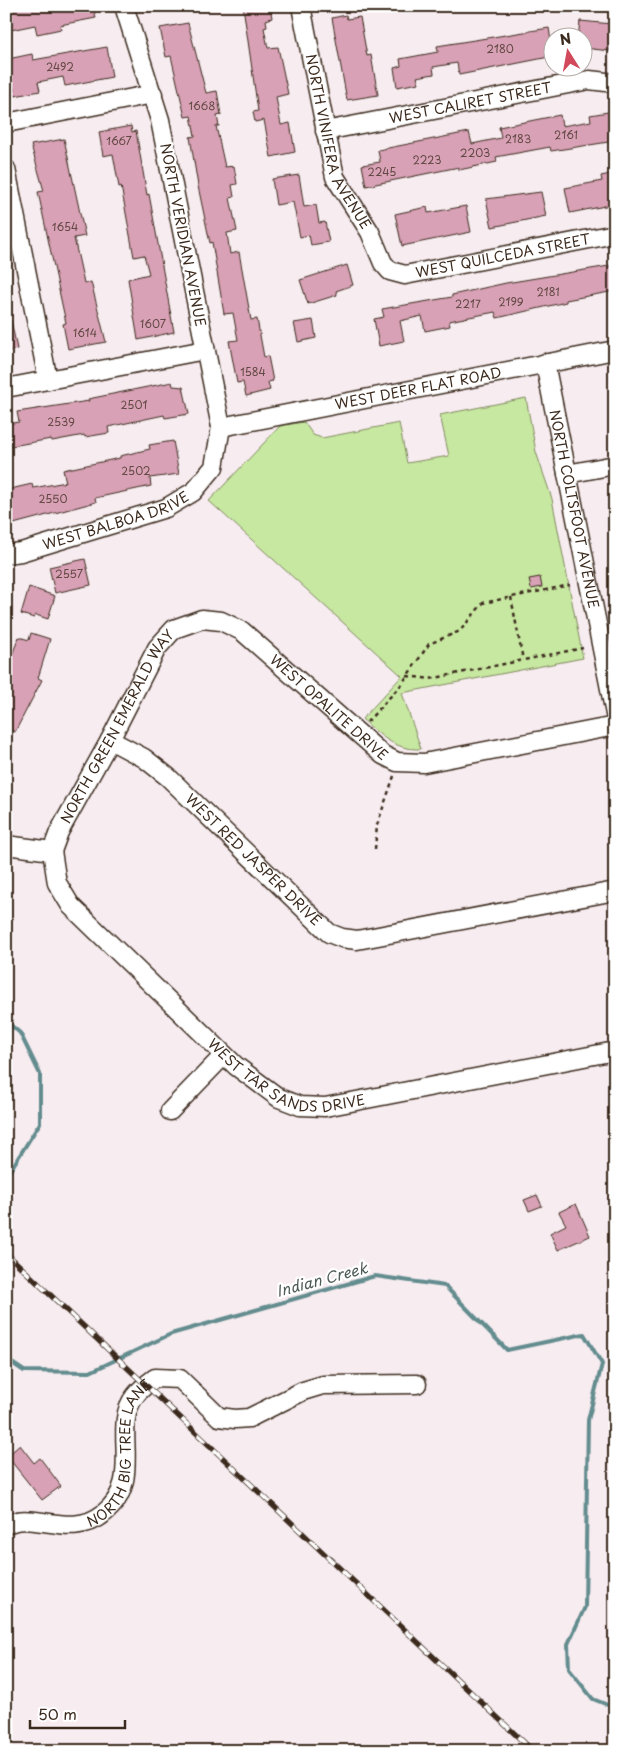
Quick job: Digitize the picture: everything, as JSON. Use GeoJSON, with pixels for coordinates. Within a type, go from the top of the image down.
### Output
{"type":"FeatureCollection","features":[{"type":"Feature","properties":{"kind":"street","name":"NORTH VERIDIAN AVENUE"},"geometry":{"type":"LineString","coordinates":[[124,6],[160,120],[221,427],[214,466]]}},
{"type":"Feature","properties":{"kind":"street","name":"NORTH VINIFERA AVENUE"},"geometry":{"type":"LineString","coordinates":[[301,6],[335,177],[370,232],[383,263],[390,271]]}},
{"type":"Feature","properties":{"kind":"street","name":"WEST CALIRET STREET"},"geometry":{"type":"LineString","coordinates":[[325,131],[590,80],[615,83]]}},
{"type":"Feature","properties":{"kind":"street"},"geometry":{"type":"LineString","coordinates":[[6,123],[153,94]]}},
{"type":"Feature","properties":{"kind":"street"},"geometry":{"type":"LineString","coordinates":[[6,169],[48,380]]}},
{"type":"Feature","properties":{"kind":"street","name":"WEST QUILCEDA STREET"},"geometry":{"type":"LineString","coordinates":[[390,271],[405,275],[615,234]]}},
{"type":"Feature","properties":{"kind":"street"},"geometry":{"type":"LineString","coordinates":[[6,388],[205,350]]}},
{"type":"Feature","properties":{"kind":"street","name":"WEST DEER FLAT ROAD"},"geometry":{"type":"LineString","coordinates":[[221,427],[615,350]]}},
{"type":"Feature","properties":{"kind":"street","name":"NORTH COLTSFOOT AVENUE"},"geometry":{"type":"LineString","coordinates":[[545,363],[615,714]]}},
{"type":"Feature","properties":{"kind":"street"},"geometry":{"type":"LineString","coordinates":[[567,474],[615,465]]}},
{"type":"Feature","properties":{"kind":"street","name":"WEST BALBOA DRIVE"},"geometry":{"type":"LineString","coordinates":[[6,554],[21,552],[166,508],[192,492],[214,466]]}},
{"type":"Feature","properties":{"kind":"street","name":"NORTH GREEN EMERALD WAY"},"geometry":{"type":"LineString","coordinates":[[52,851],[59,832],[110,740],[157,648],[174,629],[202,619]]}},
{"type":"Feature","properties":{"kind":"street","name":"WEST OPALITE DRIVE"},"geometry":{"type":"LineString","coordinates":[[202,619],[221,621],[242,631],[372,747],[398,762],[424,763],[615,726]]}},
{"type":"Feature","properties":{"kind":"street","name":"WEST RED JASPER DRIVE"},"geometry":{"type":"LineString","coordinates":[[110,740],[144,758],[168,777],[329,933],[342,938],[357,940],[615,891]]}},
{"type":"Feature","properties":{"kind":"street"},"geometry":{"type":"LineString","coordinates":[[6,845],[52,851]]}},
{"type":"Feature","properties":{"kind":"street","name":"WEST TAR SANDS DRIVE"},"geometry":{"type":"LineString","coordinates":[[52,851],[57,883],[70,906],[224,1055],[279,1098],[300,1106],[325,1107],[615,1051]]}},
{"type":"Feature","properties":{"kind":"street"},"geometry":{"type":"LineString","coordinates":[[170,1111],[224,1055]]}},
{"type":"Feature","properties":{"kind":"street","name":"NORTH BIG TREE LANE"},"geometry":{"type":"LineString","coordinates":[[8,1517],[54,1525],[80,1525],[102,1515],[117,1498],[126,1473],[126,1418],[134,1397],[155,1378],[180,1379],[220,1417],[236,1420],[249,1418],[303,1391],[323,1385],[417,1384]]}},
{"type":"Feature","properties":{"kind":"path"},"geometry":{"type":"LineString","coordinates":[[364,725],[407,676],[429,644],[460,631],[483,603],[570,585]]}},
{"type":"Feature","properties":{"kind":"path"},"geometry":{"type":"LineString","coordinates":[[511,596],[524,660]]}},
{"type":"Feature","properties":{"kind":"path"},"geometry":{"type":"LineString","coordinates":[[407,676],[430,679],[583,648]]}},
{"type":"Feature","properties":{"kind":"path"},"geometry":{"type":"LineString","coordinates":[[375,849],[378,825],[398,762]]}},
{"type":"Feature","properties":{"kind":"green space"},"geometry":{"type":"Polygon","coordinates":[[[526,398],[536,452],[552,499],[583,658],[402,693],[421,749],[403,747],[388,740],[362,719],[402,676],[209,501],[280,426],[304,422],[313,435],[322,438],[399,423],[407,463],[449,456],[440,415],[526,398]]]}},
{"type":"Feature","properties":{"kind":"building"},"geometry":{"type":"Polygon","coordinates":[[[6,6],[93,6],[96,18],[60,25],[61,29],[37,34],[35,25],[6,31],[6,6]]]}},
{"type":"Feature","properties":{"kind":"building"},"geometry":{"type":"Polygon","coordinates":[[[243,6],[270,6],[272,18],[266,20],[267,27],[264,28],[268,48],[278,47],[288,94],[276,97],[281,125],[290,123],[295,152],[271,157],[264,120],[255,122],[253,112],[258,111],[243,6]]]}},
{"type":"Feature","properties":{"kind":"building"},"geometry":{"type":"Polygon","coordinates":[[[346,15],[347,19],[360,17],[367,56],[371,55],[378,95],[347,100],[332,18],[346,15]]]}},
{"type":"Feature","properties":{"kind":"building"},"geometry":{"type":"Polygon","coordinates":[[[580,21],[612,24],[610,51],[594,49],[594,28],[579,28],[580,21]]]}},
{"type":"Feature","properties":{"kind":"building"},"geometry":{"type":"Polygon","coordinates":[[[188,23],[206,93],[217,91],[221,115],[217,116],[219,126],[216,126],[225,167],[234,166],[237,184],[232,185],[234,197],[230,198],[237,231],[227,233],[230,254],[239,252],[251,320],[257,319],[264,357],[268,356],[273,381],[268,382],[270,390],[246,396],[243,382],[237,383],[229,341],[238,340],[233,313],[224,314],[212,242],[210,243],[198,186],[190,137],[195,136],[191,116],[185,117],[171,56],[166,57],[160,28],[188,23]]]}},
{"type":"Feature","properties":{"kind":"building"},"geometry":{"type":"Polygon","coordinates":[[[544,29],[544,58],[459,75],[457,63],[433,67],[434,74],[417,77],[419,83],[397,87],[394,68],[401,66],[400,59],[438,52],[437,46],[544,29]]]}},
{"type":"Feature","properties":{"kind":"building"},"geometry":{"type":"Polygon","coordinates":[[[107,47],[112,77],[65,86],[63,77],[38,82],[40,91],[15,96],[8,59],[32,54],[33,60],[107,47]]]}},
{"type":"Feature","properties":{"kind":"building"},"geometry":{"type":"Polygon","coordinates":[[[608,112],[609,121],[615,120],[615,141],[551,151],[550,147],[496,157],[497,162],[459,170],[459,167],[366,186],[362,165],[380,162],[378,150],[469,132],[472,144],[501,138],[499,127],[560,115],[562,126],[591,121],[590,115],[608,112]]]}},
{"type":"Feature","properties":{"kind":"building"},"geometry":{"type":"Polygon","coordinates":[[[131,126],[132,132],[136,131],[174,332],[138,340],[128,279],[149,274],[144,255],[134,257],[113,154],[103,156],[99,132],[131,126]]]}},
{"type":"Feature","properties":{"kind":"building"},"geometry":{"type":"Polygon","coordinates":[[[64,139],[85,236],[74,238],[84,283],[91,282],[106,342],[68,349],[63,324],[66,323],[38,192],[44,191],[31,145],[64,139]]]}},
{"type":"Feature","properties":{"kind":"building"},"geometry":{"type":"Polygon","coordinates":[[[615,173],[615,204],[570,213],[565,188],[602,181],[601,176],[615,173]]]}},
{"type":"Feature","properties":{"kind":"building"},"geometry":{"type":"Polygon","coordinates":[[[299,175],[304,207],[316,205],[319,223],[325,222],[329,242],[311,245],[309,235],[300,237],[293,202],[276,205],[272,179],[299,175]]]}},
{"type":"Feature","properties":{"kind":"building"},"geometry":{"type":"Polygon","coordinates":[[[541,192],[546,216],[492,227],[486,199],[541,192]]]}},
{"type":"Feature","properties":{"kind":"building"},"geometry":{"type":"Polygon","coordinates":[[[466,206],[471,232],[402,246],[395,214],[427,207],[428,213],[466,206]]]}},
{"type":"Feature","properties":{"kind":"building"},"geometry":{"type":"Polygon","coordinates":[[[347,265],[353,285],[336,291],[337,295],[308,304],[300,280],[347,265]]]}},
{"type":"Feature","properties":{"kind":"building"},"geometry":{"type":"Polygon","coordinates":[[[615,265],[615,291],[566,300],[566,302],[497,318],[495,312],[449,321],[450,326],[425,331],[422,316],[400,321],[404,341],[379,346],[374,319],[384,317],[382,309],[452,297],[452,295],[506,283],[615,265]]]}},
{"type":"Feature","properties":{"kind":"building"},"geometry":{"type":"Polygon","coordinates":[[[11,320],[17,349],[6,352],[6,321],[11,320]]]}},
{"type":"Feature","properties":{"kind":"building"},"geometry":{"type":"Polygon","coordinates":[[[313,320],[316,338],[298,342],[294,323],[313,320]]]}},
{"type":"Feature","properties":{"kind":"building"},"geometry":{"type":"Polygon","coordinates":[[[172,382],[173,386],[183,387],[189,414],[165,418],[164,415],[108,427],[109,433],[52,441],[51,439],[6,447],[6,424],[19,422],[17,412],[89,401],[88,399],[172,382]]]}},
{"type":"Feature","properties":{"kind":"building"},"geometry":{"type":"Polygon","coordinates":[[[173,441],[179,474],[150,478],[151,486],[95,498],[96,502],[6,526],[6,490],[32,484],[33,488],[66,482],[63,470],[120,458],[120,456],[150,449],[149,445],[173,441]]]}},
{"type":"Feature","properties":{"kind":"building"},"geometry":{"type":"Polygon","coordinates":[[[85,559],[91,585],[55,593],[49,567],[85,559]]]}},
{"type":"Feature","properties":{"kind":"building"},"geometry":{"type":"Polygon","coordinates":[[[540,577],[542,587],[531,589],[529,579],[540,577]]]}},
{"type":"Feature","properties":{"kind":"building"},"geometry":{"type":"Polygon","coordinates":[[[29,587],[55,596],[48,619],[36,615],[34,618],[21,614],[29,587]]]}},
{"type":"Feature","properties":{"kind":"building"},"geometry":{"type":"Polygon","coordinates":[[[31,633],[50,639],[38,678],[42,680],[15,732],[6,727],[6,670],[19,637],[29,640],[31,633]]]}},
{"type":"Feature","properties":{"kind":"building"},"geometry":{"type":"Polygon","coordinates":[[[537,1195],[542,1206],[529,1211],[524,1200],[537,1195]]]}},
{"type":"Feature","properties":{"kind":"building"},"geometry":{"type":"Polygon","coordinates":[[[576,1204],[590,1236],[558,1250],[550,1233],[566,1225],[559,1212],[576,1204]]]}},
{"type":"Feature","properties":{"kind":"building"},"geometry":{"type":"Polygon","coordinates":[[[20,1445],[34,1463],[40,1458],[61,1486],[42,1500],[7,1456],[20,1445]]]}},
{"type":"Feature","properties":{"kind":"waterway","name":"Indian Creek"},"geometry":{"type":"LineString","coordinates":[[6,1021],[20,1033],[40,1074],[40,1123],[6,1177]]}},
{"type":"Feature","properties":{"kind":"waterway","name":"Indian Creek"},"geometry":{"type":"LineString","coordinates":[[6,1359],[24,1371],[90,1372],[171,1334],[375,1276],[445,1286],[507,1350],[584,1334],[602,1364],[588,1420],[585,1607],[568,1644],[569,1669],[593,1699],[615,1708]]}},
{"type":"Feature","properties":{"kind":"railway"},"geometry":{"type":"LineString","coordinates":[[6,1253],[533,1751]]}}]}
